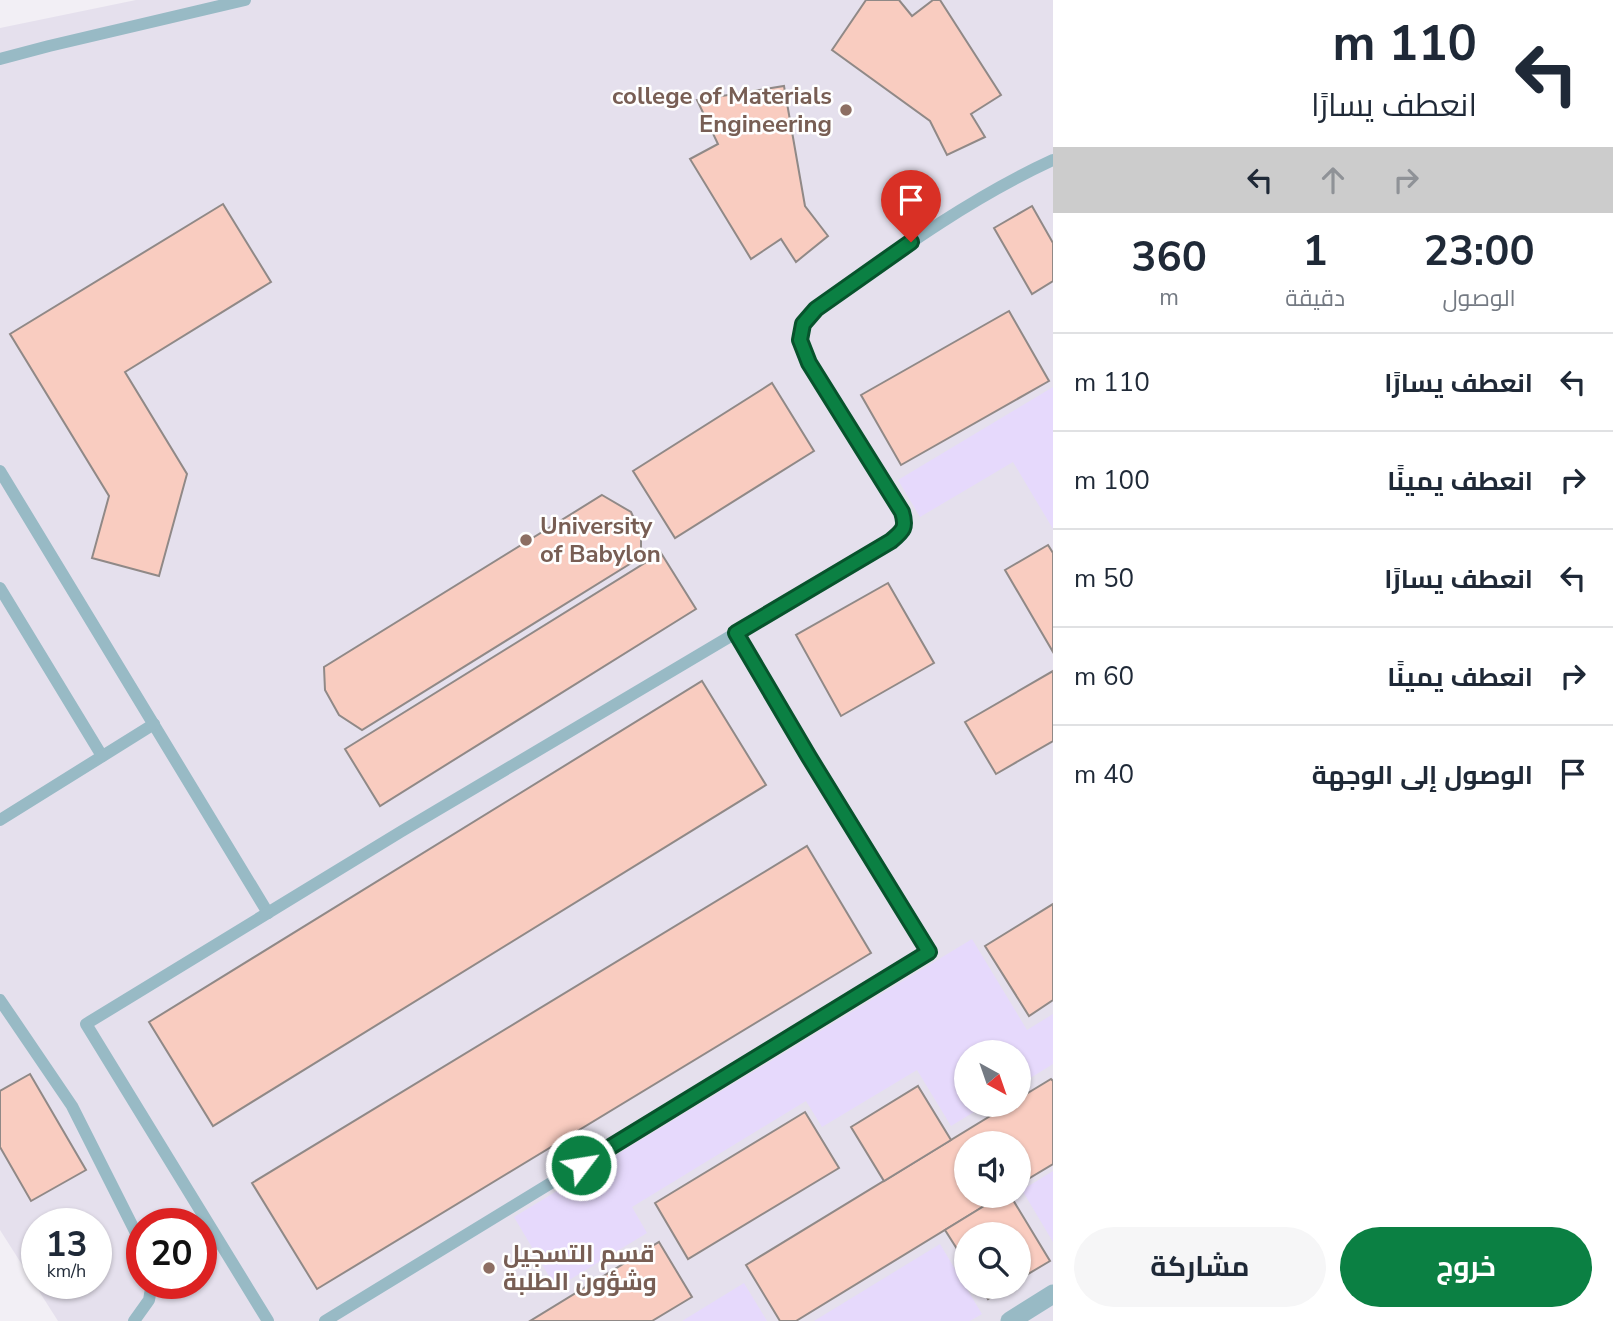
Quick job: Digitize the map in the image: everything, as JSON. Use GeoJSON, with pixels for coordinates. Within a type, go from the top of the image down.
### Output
{"type":"FeatureCollection","features":[{"type":"Feature","properties":{"kind":"street"},"geometry":{"type":"LineString","coordinates":[[1010,1321],[1053,1294]]}},
{"type":"Feature","properties":{"kind":"lane"},"geometry":{"type":"LineString","coordinates":[[0,59],[246,0]]}},
{"type":"Feature","properties":{"kind":"lane"},"geometry":{"type":"LineString","coordinates":[[268,1321],[86,1024],[414,824],[891,541],[902,531],[905,521],[895,500],[809,363],[800,340],[803,324],[816,309],[930,228],[1019,176],[1053,160]]}},
{"type":"Feature","properties":{"kind":"lane"},"geometry":{"type":"LineString","coordinates":[[0,471],[268,912]]}},
{"type":"Feature","properties":{"kind":"lane"},"geometry":{"type":"LineString","coordinates":[[0,588],[102,756]]}},
{"type":"Feature","properties":{"kind":"lane"},"geometry":{"type":"LineString","coordinates":[[326,1321],[929,952],[736,633]]}},
{"type":"Feature","properties":{"kind":"lane"},"geometry":{"type":"LineString","coordinates":[[0,820],[153,724]]}},
{"type":"Feature","properties":{"kind":"lane"},"geometry":{"type":"LineString","coordinates":[[0,1000],[72,1106],[126,1213]]}},
{"type":"Feature","properties":{"kind":"lane"},"geometry":{"type":"LineString","coordinates":[[135,1321],[149,1299]]}},
{"type":"Feature","properties":{"kind":"shaded area","name":"University of Babylon"},"geometry":{"type":"Polygon","coordinates":[[[136,0],[1053,0],[1053,1321],[58,1321],[44,1299],[112,1299],[112,1208],[21,1208],[21,1263],[0,1230],[0,28],[136,0]]]}},
{"type":"Feature","properties":{"kind":"shaded area"},"geometry":{"type":"Polygon","coordinates":[[[1053,387],[1053,529],[1013,462],[920,517],[898,480],[1053,387]]]}},
{"type":"Feature","properties":{"kind":"shaded area"},"geometry":{"type":"Polygon","coordinates":[[[972,939],[1027,1030],[1053,1014],[1053,1064],[1031,1078],[1031,1040],[954,1040],[954,1117],[966,1117],[951,1126],[917,1070],[822,1127],[806,1101],[632,1207],[647,1233],[556,1288],[514,1217],[972,939]]]}},
{"type":"Feature","properties":{"kind":"shaded area"},"geometry":{"type":"Polygon","coordinates":[[[1053,1171],[1053,1242],[1031,1205],[1031,1184],[1053,1171]]]}},
{"type":"Feature","properties":{"kind":"shaded area"},"geometry":{"type":"Polygon","coordinates":[[[940,1244],[954,1267],[954,1299],[973,1299],[982,1314],[970,1321],[814,1321],[940,1244]]]}},
{"type":"Feature","properties":{"kind":"shaded area"},"geometry":{"type":"Polygon","coordinates":[[[744,1283],[767,1321],[682,1321],[744,1283]]]}},
{"type":"Feature","properties":{"kind":"building"},"geometry":{"type":"Polygon","coordinates":[[[866,0],[899,0],[912,16],[933,0],[940,0],[1001,95],[971,114],[985,137],[947,155],[930,121],[832,50],[866,0]]]}},
{"type":"Feature","properties":{"kind":"building"},"geometry":{"type":"Polygon","coordinates":[[[784,86],[805,206],[828,236],[796,262],[781,239],[751,259],[690,159],[718,144],[697,100],[784,86]]]}},
{"type":"Feature","properties":{"kind":"building"},"geometry":{"type":"Polygon","coordinates":[[[223,204],[271,282],[125,372],[187,474],[159,576],[92,558],[109,496],[10,334],[223,204]]]}},
{"type":"Feature","properties":{"kind":"building"},"geometry":{"type":"Polygon","coordinates":[[[1032,206],[1053,243],[1053,281],[1032,294],[994,228],[1032,206]]]}},
{"type":"Feature","properties":{"kind":"building"},"geometry":{"type":"Polygon","coordinates":[[[1009,311],[1049,381],[901,465],[861,395],[1009,311]]]}},
{"type":"Feature","properties":{"kind":"building"},"geometry":{"type":"Polygon","coordinates":[[[772,383],[814,451],[675,538],[633,471],[772,383]]]}},
{"type":"Feature","properties":{"kind":"building"},"geometry":{"type":"Polygon","coordinates":[[[602,495],[631,512],[641,534],[641,557],[362,730],[339,715],[325,690],[324,667],[602,495]]]}},
{"type":"Feature","properties":{"kind":"building"},"geometry":{"type":"Polygon","coordinates":[[[1048,545],[1053,553],[1053,652],[1005,570],[1048,545]]]}},
{"type":"Feature","properties":{"kind":"building"},"geometry":{"type":"Polygon","coordinates":[[[661,553],[696,609],[380,806],[345,749],[661,553]]]}},
{"type":"Feature","properties":{"kind":"building"},"geometry":{"type":"Polygon","coordinates":[[[888,583],[934,663],[841,716],[796,635],[888,583]]]}},
{"type":"Feature","properties":{"kind":"building"},"geometry":{"type":"Polygon","coordinates":[[[1053,671],[1053,741],[996,774],[965,722],[1053,671]]]}},
{"type":"Feature","properties":{"kind":"building"},"geometry":{"type":"Polygon","coordinates":[[[702,681],[766,785],[213,1126],[149,1022],[702,681]]]}},
{"type":"Feature","properties":{"kind":"building"},"geometry":{"type":"Polygon","coordinates":[[[807,846],[871,953],[317,1289],[252,1183],[807,846]]]}},
{"type":"Feature","properties":{"kind":"building"},"geometry":{"type":"Polygon","coordinates":[[[1053,904],[1053,1000],[1029,1016],[985,946],[1053,904]]]}},
{"type":"Feature","properties":{"kind":"building"},"geometry":{"type":"Polygon","coordinates":[[[30,1074],[86,1170],[31,1201],[0,1147],[0,1091],[30,1074]]]}},
{"type":"Feature","properties":{"kind":"building"},"geometry":{"type":"Polygon","coordinates":[[[1051,1079],[1053,1081],[1053,1164],[1031,1177],[1031,1131],[966,1131],[989,1117],[1031,1117],[1031,1091],[1051,1079]]]}},
{"type":"Feature","properties":{"kind":"building"},"geometry":{"type":"Polygon","coordinates":[[[918,1086],[951,1140],[884,1181],[851,1127],[918,1086]]]}},
{"type":"Feature","properties":{"kind":"building"},"geometry":{"type":"Polygon","coordinates":[[[805,1112],[839,1168],[688,1259],[655,1203],[805,1112]]]}},
{"type":"Feature","properties":{"kind":"building"},"geometry":{"type":"Polygon","coordinates":[[[954,1138],[954,1208],[981,1208],[796,1321],[780,1321],[746,1265],[954,1138]]]}},
{"type":"Feature","properties":{"kind":"building"},"geometry":{"type":"Polygon","coordinates":[[[981,1208],[1018,1208],[1026,1222],[958,1222],[981,1208]]]}},
{"type":"Feature","properties":{"kind":"building"},"geometry":{"type":"Polygon","coordinates":[[[954,1224],[954,1244],[945,1230],[954,1224]]]}},
{"type":"Feature","properties":{"kind":"building"},"geometry":{"type":"Polygon","coordinates":[[[1031,1230],[1050,1261],[1031,1272],[1031,1230]]]}},
{"type":"Feature","properties":{"kind":"building"},"geometry":{"type":"Polygon","coordinates":[[[659,1242],[692,1297],[652,1321],[530,1321],[659,1242]]]}},
{"type":"Feature","properties":{"kind":"place","name":"college of Materials Engineering"},"geometry":{"type":"Point","coordinates":[846,110]}},
{"type":"Feature","properties":{"kind":"place","name":"University of Babylon"},"geometry":{"type":"Point","coordinates":[526,540]}},
{"type":"Feature","properties":{"kind":"place","name":"قسم التسجيل وشؤون الطلبة"},"geometry":{"type":"Point","coordinates":[489,1268]}},
{"type":"Feature","properties":{"kind":"route"},"geometry":{"type":"LineString","coordinates":[[581,1165],[929,952],[736,633],[891,541],[902,531],[905,521],[902,512],[809,363],[800,340],[803,324],[816,309],[911,242]]}}]}
